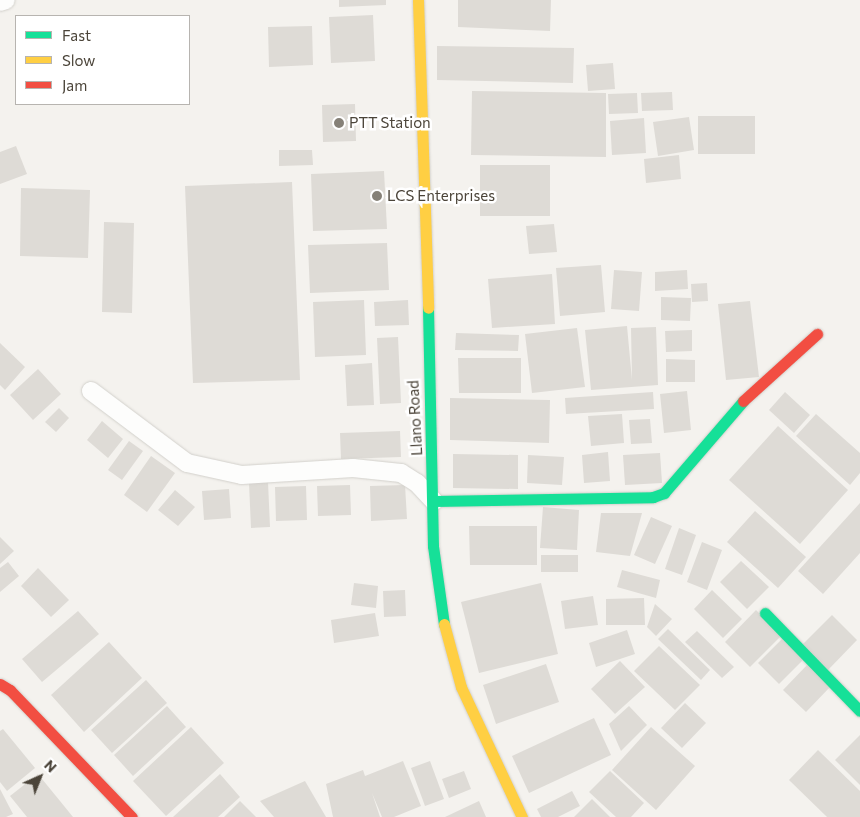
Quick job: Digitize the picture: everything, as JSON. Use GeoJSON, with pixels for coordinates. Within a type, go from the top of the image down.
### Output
{"type":"FeatureCollection","features":[{"type":"Feature","properties":{"kind":"main road","name":"Llano Road"},"geometry":{"type":"LineString","coordinates":[[418,0],[434,501],[433,546],[442,610],[461,687],[522,817]]}},
{"type":"Feature","properties":{"kind":"main road"},"geometry":{"type":"LineString","coordinates":[[434,501],[653,498],[664,493],[750,393],[817,334]]}},
{"type":"Feature","properties":{"kind":"main road"},"geometry":{"type":"LineString","coordinates":[[765,613],[860,711]]}},
{"type":"Feature","properties":{"kind":"main road"},"geometry":{"type":"LineString","coordinates":[[0,684],[36,716],[132,817]]}},
{"type":"Feature","properties":{"kind":"lane"},"geometry":{"type":"LineString","coordinates":[[0,2],[6,0]]}},
{"type":"Feature","properties":{"kind":"lane"},"geometry":{"type":"LineString","coordinates":[[91,391],[187,463],[242,475],[353,468],[401,473],[418,483],[434,501]]}},
{"type":"Feature","properties":{"kind":"building"},"geometry":{"type":"Polygon","coordinates":[[[339,0],[386,0],[386,5],[339,7],[339,0]]]}},
{"type":"Feature","properties":{"kind":"building"},"geometry":{"type":"Polygon","coordinates":[[[458,0],[551,0],[550,31],[458,27],[458,0]]]}},
{"type":"Feature","properties":{"kind":"building"},"geometry":{"type":"Polygon","coordinates":[[[373,15],[375,61],[331,63],[329,17],[373,15]]]}},
{"type":"Feature","properties":{"kind":"building"},"geometry":{"type":"Polygon","coordinates":[[[312,26],[313,65],[269,67],[268,27],[312,26]]]}},
{"type":"Feature","properties":{"kind":"building"},"geometry":{"type":"Polygon","coordinates":[[[437,46],[574,48],[573,83],[437,80],[437,46]]]}},
{"type":"Feature","properties":{"kind":"building"},"geometry":{"type":"Polygon","coordinates":[[[613,63],[615,89],[588,91],[586,65],[613,63]]]}},
{"type":"Feature","properties":{"kind":"building"},"geometry":{"type":"Polygon","coordinates":[[[472,91],[606,93],[606,157],[471,155],[472,91]]]}},
{"type":"Feature","properties":{"kind":"building"},"geometry":{"type":"Polygon","coordinates":[[[672,92],[673,110],[642,111],[641,93],[672,92]]]}},
{"type":"Feature","properties":{"kind":"building"},"geometry":{"type":"Polygon","coordinates":[[[637,93],[638,113],[609,114],[608,94],[637,93]]]}},
{"type":"Feature","properties":{"kind":"building","name":"PTT Station"},"geometry":{"type":"Polygon","coordinates":[[[355,104],[356,141],[323,142],[322,105],[355,104]]]}},
{"type":"Feature","properties":{"kind":"building"},"geometry":{"type":"Polygon","coordinates":[[[698,116],[755,116],[755,154],[698,154],[698,116]]]}},
{"type":"Feature","properties":{"kind":"building"},"geometry":{"type":"Polygon","coordinates":[[[689,117],[694,150],[658,156],[653,122],[689,117]]]}},
{"type":"Feature","properties":{"kind":"building"},"geometry":{"type":"Polygon","coordinates":[[[644,118],[646,153],[612,155],[610,121],[644,118]]]}},
{"type":"Feature","properties":{"kind":"building"},"geometry":{"type":"Polygon","coordinates":[[[16,146],[27,174],[0,184],[0,152],[16,146]]]}},
{"type":"Feature","properties":{"kind":"building"},"geometry":{"type":"Polygon","coordinates":[[[279,150],[312,150],[313,165],[279,166],[279,150]]]}},
{"type":"Feature","properties":{"kind":"building"},"geometry":{"type":"Polygon","coordinates":[[[679,155],[681,179],[646,183],[644,159],[679,155]]]}},
{"type":"Feature","properties":{"kind":"building"},"geometry":{"type":"Polygon","coordinates":[[[480,165],[550,165],[550,216],[480,216],[480,165]]]}},
{"type":"Feature","properties":{"kind":"building"},"geometry":{"type":"Polygon","coordinates":[[[384,171],[387,229],[313,231],[311,174],[384,171]]]}},
{"type":"Feature","properties":{"kind":"building"},"geometry":{"type":"Polygon","coordinates":[[[292,182],[300,380],[193,383],[185,186],[292,182]]]}},
{"type":"Feature","properties":{"kind":"building"},"geometry":{"type":"Polygon","coordinates":[[[21,188],[90,190],[88,258],[20,256],[21,188]]]}},
{"type":"Feature","properties":{"kind":"building"},"geometry":{"type":"Polygon","coordinates":[[[104,222],[134,223],[132,313],[102,312],[104,222]]]}},
{"type":"Feature","properties":{"kind":"building"},"geometry":{"type":"Polygon","coordinates":[[[554,224],[557,252],[529,254],[526,226],[554,224]]]}},
{"type":"Feature","properties":{"kind":"building"},"geometry":{"type":"Polygon","coordinates":[[[387,243],[389,290],[310,293],[308,245],[387,243]]]}},
{"type":"Feature","properties":{"kind":"building"},"geometry":{"type":"Polygon","coordinates":[[[601,265],[605,312],[560,316],[556,268],[601,265]]]}},
{"type":"Feature","properties":{"kind":"building"},"geometry":{"type":"Polygon","coordinates":[[[614,270],[642,272],[639,311],[611,309],[614,270]]]}},
{"type":"Feature","properties":{"kind":"building"},"geometry":{"type":"Polygon","coordinates":[[[687,270],[688,289],[655,291],[655,272],[687,270]]]}},
{"type":"Feature","properties":{"kind":"building"},"geometry":{"type":"Polygon","coordinates":[[[552,274],[555,324],[492,328],[488,279],[552,274]]]}},
{"type":"Feature","properties":{"kind":"building"},"geometry":{"type":"Polygon","coordinates":[[[707,283],[708,301],[692,302],[691,284],[707,283]]]}},
{"type":"Feature","properties":{"kind":"building"},"geometry":{"type":"Polygon","coordinates":[[[661,297],[691,298],[690,321],[661,320],[661,297]]]}},
{"type":"Feature","properties":{"kind":"building"},"geometry":{"type":"Polygon","coordinates":[[[364,300],[366,355],[315,357],[313,302],[364,300]]]}},
{"type":"Feature","properties":{"kind":"building"},"geometry":{"type":"Polygon","coordinates":[[[408,300],[409,325],[375,326],[374,302],[408,300]]]}},
{"type":"Feature","properties":{"kind":"building"},"geometry":{"type":"Polygon","coordinates":[[[750,301],[759,377],[726,380],[718,304],[750,301]]]}},
{"type":"Feature","properties":{"kind":"building"},"geometry":{"type":"Polygon","coordinates":[[[627,326],[632,380],[631,328],[656,327],[658,385],[591,390],[585,330],[627,326]]]}},
{"type":"Feature","properties":{"kind":"building"},"geometry":{"type":"Polygon","coordinates":[[[577,328],[585,387],[532,393],[525,334],[577,328]]]}},
{"type":"Feature","properties":{"kind":"building"},"geometry":{"type":"Polygon","coordinates":[[[692,330],[692,351],[666,352],[665,331],[692,330]]]}},
{"type":"Feature","properties":{"kind":"building"},"geometry":{"type":"Polygon","coordinates":[[[456,333],[519,335],[518,351],[455,350],[456,333]]]}},
{"type":"Feature","properties":{"kind":"building"},"geometry":{"type":"Polygon","coordinates":[[[398,337],[401,403],[380,404],[377,338],[398,337]]]}},
{"type":"Feature","properties":{"kind":"building"},"geometry":{"type":"Polygon","coordinates":[[[0,343],[25,367],[5,390],[0,385],[0,343]]]}},
{"type":"Feature","properties":{"kind":"building"},"geometry":{"type":"Polygon","coordinates":[[[458,358],[521,358],[521,393],[459,393],[458,358]]]}},
{"type":"Feature","properties":{"kind":"building"},"geometry":{"type":"Polygon","coordinates":[[[666,359],[695,360],[695,382],[666,382],[666,359]]]}},
{"type":"Feature","properties":{"kind":"building"},"geometry":{"type":"Polygon","coordinates":[[[372,363],[374,405],[347,406],[345,365],[372,363]]]}},
{"type":"Feature","properties":{"kind":"building"},"geometry":{"type":"Polygon","coordinates":[[[38,369],[61,394],[33,420],[10,395],[38,369]]]}},
{"type":"Feature","properties":{"kind":"building"},"geometry":{"type":"Polygon","coordinates":[[[687,391],[691,430],[664,433],[660,394],[687,391]]]}},
{"type":"Feature","properties":{"kind":"building"},"geometry":{"type":"Polygon","coordinates":[[[653,392],[654,409],[566,414],[565,398],[653,392]]]}},
{"type":"Feature","properties":{"kind":"building"},"geometry":{"type":"Polygon","coordinates":[[[785,392],[810,415],[794,433],[769,410],[785,392]]]}},
{"type":"Feature","properties":{"kind":"building"},"geometry":{"type":"Polygon","coordinates":[[[450,398],[550,400],[549,443],[450,440],[450,398]]]}},
{"type":"Feature","properties":{"kind":"building"},"geometry":{"type":"Polygon","coordinates":[[[59,408],[69,418],[56,432],[45,422],[59,408]]]}},
{"type":"Feature","properties":{"kind":"building"},"geometry":{"type":"Polygon","coordinates":[[[622,414],[624,443],[591,446],[588,416],[622,414]]]}},
{"type":"Feature","properties":{"kind":"building"},"geometry":{"type":"Polygon","coordinates":[[[816,414],[860,453],[860,473],[850,485],[796,436],[816,414]]]}},
{"type":"Feature","properties":{"kind":"building"},"geometry":{"type":"Polygon","coordinates":[[[650,419],[652,443],[631,444],[629,420],[650,419]]]}},
{"type":"Feature","properties":{"kind":"building"},"geometry":{"type":"Polygon","coordinates":[[[102,421],[123,439],[108,458],[87,440],[102,421]]]}},
{"type":"Feature","properties":{"kind":"building"},"geometry":{"type":"Polygon","coordinates":[[[778,426],[848,490],[800,544],[729,480],[778,426]]]}},
{"type":"Feature","properties":{"kind":"building"},"geometry":{"type":"Polygon","coordinates":[[[400,431],[401,457],[341,459],[340,433],[400,431]]]}},
{"type":"Feature","properties":{"kind":"building"},"geometry":{"type":"Polygon","coordinates":[[[129,441],[143,451],[122,480],[108,470],[129,441]]]}},
{"type":"Feature","properties":{"kind":"building"},"geometry":{"type":"Polygon","coordinates":[[[608,452],[610,481],[584,483],[582,455],[608,452]]]}},
{"type":"Feature","properties":{"kind":"building"},"geometry":{"type":"Polygon","coordinates":[[[660,453],[662,483],[625,485],[623,455],[660,453]]]}},
{"type":"Feature","properties":{"kind":"building"},"geometry":{"type":"Polygon","coordinates":[[[453,454],[518,455],[518,489],[453,488],[453,454]]]}},
{"type":"Feature","properties":{"kind":"building"},"geometry":{"type":"Polygon","coordinates":[[[528,455],[564,457],[562,485],[527,483],[528,455]]]}},
{"type":"Feature","properties":{"kind":"building"},"geometry":{"type":"Polygon","coordinates":[[[151,456],[175,473],[147,512],[124,495],[151,456]]]}},
{"type":"Feature","properties":{"kind":"building"},"geometry":{"type":"Polygon","coordinates":[[[268,482],[270,527],[251,528],[249,483],[268,482]]]}},
{"type":"Feature","properties":{"kind":"building"},"geometry":{"type":"Polygon","coordinates":[[[350,485],[351,515],[318,516],[317,486],[350,485]]]}},
{"type":"Feature","properties":{"kind":"building"},"geometry":{"type":"Polygon","coordinates":[[[405,485],[407,519],[371,521],[370,486],[405,485]]]}},
{"type":"Feature","properties":{"kind":"building"},"geometry":{"type":"Polygon","coordinates":[[[306,486],[307,520],[276,521],[275,487],[306,486]]]}},
{"type":"Feature","properties":{"kind":"building"},"geometry":{"type":"Polygon","coordinates":[[[229,489],[231,518],[204,520],[202,491],[229,489]]]}},
{"type":"Feature","properties":{"kind":"building"},"geometry":{"type":"Polygon","coordinates":[[[175,490],[195,507],[178,526],[158,510],[175,490]]]}},
{"type":"Feature","properties":{"kind":"building"},"geometry":{"type":"Polygon","coordinates":[[[860,503],[860,553],[823,594],[798,571],[860,503]]]}},
{"type":"Feature","properties":{"kind":"building"},"geometry":{"type":"Polygon","coordinates":[[[543,507],[579,510],[577,550],[540,548],[543,507]]]}},
{"type":"Feature","properties":{"kind":"building"},"geometry":{"type":"Polygon","coordinates":[[[755,511],[806,557],[778,588],[727,542],[755,511]]]}},
{"type":"Feature","properties":{"kind":"building"},"geometry":{"type":"Polygon","coordinates":[[[601,513],[642,513],[630,556],[596,552],[601,513]]]}},
{"type":"Feature","properties":{"kind":"building"},"geometry":{"type":"Polygon","coordinates":[[[651,517],[672,526],[655,564],[634,555],[651,517]]]}},
{"type":"Feature","properties":{"kind":"building"},"geometry":{"type":"Polygon","coordinates":[[[469,526],[537,526],[537,565],[470,565],[469,526]]]}},
{"type":"Feature","properties":{"kind":"building"},"geometry":{"type":"Polygon","coordinates":[[[679,528],[696,535],[682,575],[665,569],[679,528]]]}},
{"type":"Feature","properties":{"kind":"building"},"geometry":{"type":"Polygon","coordinates":[[[0,537],[14,551],[0,564],[0,537]]]}},
{"type":"Feature","properties":{"kind":"building"},"geometry":{"type":"Polygon","coordinates":[[[702,542],[722,550],[707,590],[687,582],[702,542]]]}},
{"type":"Feature","properties":{"kind":"building"},"geometry":{"type":"Polygon","coordinates":[[[541,555],[578,555],[578,572],[541,572],[541,555]]]}},
{"type":"Feature","properties":{"kind":"building"},"geometry":{"type":"Polygon","coordinates":[[[741,561],[769,587],[747,609],[720,582],[741,561]]]}},
{"type":"Feature","properties":{"kind":"building"},"geometry":{"type":"Polygon","coordinates":[[[8,562],[19,576],[0,592],[0,568],[8,562]]]}},
{"type":"Feature","properties":{"kind":"building"},"geometry":{"type":"Polygon","coordinates":[[[38,568],[69,600],[51,617],[21,586],[38,568]]]}},
{"type":"Feature","properties":{"kind":"building"},"geometry":{"type":"Polygon","coordinates":[[[622,570],[660,580],[656,598],[617,587],[622,570]]]}},
{"type":"Feature","properties":{"kind":"building"},"geometry":{"type":"Polygon","coordinates":[[[354,583],[378,586],[376,608],[351,605],[354,583]]]}},
{"type":"Feature","properties":{"kind":"building"},"geometry":{"type":"Polygon","coordinates":[[[541,583],[558,654],[479,673],[461,602],[541,583]]]}},
{"type":"Feature","properties":{"kind":"building"},"geometry":{"type":"Polygon","coordinates":[[[405,590],[406,616],[384,617],[383,591],[405,590]]]}},
{"type":"Feature","properties":{"kind":"building"},"geometry":{"type":"Polygon","coordinates":[[[712,590],[742,619],[723,638],[694,609],[712,590]]]}},
{"type":"Feature","properties":{"kind":"building"},"geometry":{"type":"Polygon","coordinates":[[[593,596],[598,625],[565,629],[561,601],[593,596]]]}},
{"type":"Feature","properties":{"kind":"building"},"geometry":{"type":"Polygon","coordinates":[[[644,598],[645,625],[606,625],[606,599],[644,598]]]}},
{"type":"Feature","properties":{"kind":"building"},"geometry":{"type":"Polygon","coordinates":[[[655,604],[672,619],[656,636],[647,627],[655,604]]]}},
{"type":"Feature","properties":{"kind":"building"},"geometry":{"type":"Polygon","coordinates":[[[756,610],[781,636],[750,667],[725,642],[756,610]]]}},
{"type":"Feature","properties":{"kind":"building"},"geometry":{"type":"Polygon","coordinates":[[[78,611],[99,634],[42,682],[22,659],[78,611]]]}},
{"type":"Feature","properties":{"kind":"building"},"geometry":{"type":"Polygon","coordinates":[[[375,613],[379,636],[334,643],[331,620],[375,613]]]}},
{"type":"Feature","properties":{"kind":"building"},"geometry":{"type":"Polygon","coordinates":[[[832,615],[857,640],[828,670],[802,645],[832,615]]]}},
{"type":"Feature","properties":{"kind":"building"},"geometry":{"type":"Polygon","coordinates":[[[668,629],[710,670],[701,680],[658,639],[668,629]]]}},
{"type":"Feature","properties":{"kind":"building"},"geometry":{"type":"Polygon","coordinates":[[[627,630],[635,654],[596,667],[589,643],[627,630]]]}},
{"type":"Feature","properties":{"kind":"building"},"geometry":{"type":"Polygon","coordinates":[[[697,631],[734,667],[722,678],[685,642],[697,631]]]}},
{"type":"Feature","properties":{"kind":"building"},"geometry":{"type":"Polygon","coordinates":[[[783,638],[804,659],[779,684],[758,663],[783,638]]]}},
{"type":"Feature","properties":{"kind":"building"},"geometry":{"type":"Polygon","coordinates":[[[109,642],[142,678],[84,732],[51,695],[109,642]]]}},
{"type":"Feature","properties":{"kind":"building"},"geometry":{"type":"Polygon","coordinates":[[[659,646],[700,685],[675,710],[634,671],[659,646]]]}},
{"type":"Feature","properties":{"kind":"building"},"geometry":{"type":"Polygon","coordinates":[[[620,661],[645,687],[615,714],[591,689],[620,661]]]}},
{"type":"Feature","properties":{"kind":"building"},"geometry":{"type":"Polygon","coordinates":[[[546,664],[559,702],[496,724],[483,685],[546,664]]]}},
{"type":"Feature","properties":{"kind":"building"},"geometry":{"type":"Polygon","coordinates":[[[808,664],[831,686],[806,712],[783,690],[808,664]]]}},
{"type":"Feature","properties":{"kind":"building"},"geometry":{"type":"Polygon","coordinates":[[[146,680],[167,703],[112,753],[91,730],[146,680]]]}},
{"type":"Feature","properties":{"kind":"building"},"geometry":{"type":"Polygon","coordinates":[[[685,703],[706,723],[682,748],[661,728],[685,703]]]}},
{"type":"Feature","properties":{"kind":"building"},"geometry":{"type":"Polygon","coordinates":[[[167,706],[186,727],[133,776],[114,755],[167,706]]]}},
{"type":"Feature","properties":{"kind":"building"},"geometry":{"type":"Polygon","coordinates":[[[629,706],[647,725],[621,751],[609,724],[629,706]]]}},
{"type":"Feature","properties":{"kind":"building"},"geometry":{"type":"Polygon","coordinates":[[[594,718],[611,755],[529,793],[512,756],[594,718]]]}},
{"type":"Feature","properties":{"kind":"building"},"geometry":{"type":"Polygon","coordinates":[[[191,727],[224,763],[166,816],[133,781],[191,727]]]}},
{"type":"Feature","properties":{"kind":"building"},"geometry":{"type":"Polygon","coordinates":[[[651,727],[695,766],[656,810],[612,770],[651,727]]]}},
{"type":"Feature","properties":{"kind":"building"},"geometry":{"type":"Polygon","coordinates":[[[3,729],[35,768],[7,791],[0,782],[0,731],[3,729]]]}},
{"type":"Feature","properties":{"kind":"building"},"geometry":{"type":"Polygon","coordinates":[[[860,735],[860,785],[835,760],[860,735]]]}},
{"type":"Feature","properties":{"kind":"building"},"geometry":{"type":"Polygon","coordinates":[[[818,750],[860,791],[860,817],[827,817],[789,780],[818,750]]]}},
{"type":"Feature","properties":{"kind":"building"},"geometry":{"type":"Polygon","coordinates":[[[403,761],[421,806],[394,817],[382,817],[372,793],[380,817],[333,817],[326,784],[363,770],[365,776],[403,761]]]}},
{"type":"Feature","properties":{"kind":"building"},"geometry":{"type":"Polygon","coordinates":[[[430,761],[444,799],[425,806],[411,768],[430,761]]]}},
{"type":"Feature","properties":{"kind":"building"},"geometry":{"type":"Polygon","coordinates":[[[464,771],[471,789],[449,798],[442,779],[464,771]]]}},
{"type":"Feature","properties":{"kind":"building"},"geometry":{"type":"Polygon","coordinates":[[[610,771],[644,803],[631,817],[616,817],[589,792],[610,771]]]}},
{"type":"Feature","properties":{"kind":"building"},"geometry":{"type":"Polygon","coordinates":[[[38,774],[73,817],[27,817],[10,796],[38,774]]]}},
{"type":"Feature","properties":{"kind":"building"},"geometry":{"type":"Polygon","coordinates":[[[220,774],[240,797],[218,817],[173,817],[220,774]]]}},
{"type":"Feature","properties":{"kind":"building"},"geometry":{"type":"Polygon","coordinates":[[[305,781],[326,817],[274,817],[260,801],[305,781]]]}},
{"type":"Feature","properties":{"kind":"building"},"geometry":{"type":"Polygon","coordinates":[[[0,789],[13,814],[6,817],[0,817],[0,789]]]}},
{"type":"Feature","properties":{"kind":"building"},"geometry":{"type":"Polygon","coordinates":[[[572,791],[580,806],[558,817],[541,817],[537,809],[572,791]]]}},
{"type":"Feature","properties":{"kind":"building"},"geometry":{"type":"Polygon","coordinates":[[[592,799],[610,817],[574,817],[592,799]]]}},
{"type":"Feature","properties":{"kind":"building"},"geometry":{"type":"Polygon","coordinates":[[[240,801],[256,817],[224,817],[240,801]]]}},
{"type":"Feature","properties":{"kind":"building"},"geometry":{"type":"Polygon","coordinates":[[[479,801],[486,817],[445,817],[479,801]]]}},
{"type":"Feature","properties":{"kind":"traffic: fast"},"geometry":{"type":"LineString","coordinates":[[428,308],[433,546],[444,624]]}},
{"type":"Feature","properties":{"kind":"traffic: fast"},"geometry":{"type":"LineString","coordinates":[[434,501],[653,497],[664,493],[743,401]]}},
{"type":"Feature","properties":{"kind":"traffic: fast"},"geometry":{"type":"LineString","coordinates":[[765,613],[860,711]]}},
{"type":"Feature","properties":{"kind":"traffic: slow"},"geometry":{"type":"LineString","coordinates":[[418,0],[428,308]]}},
{"type":"Feature","properties":{"kind":"traffic: slow"},"geometry":{"type":"LineString","coordinates":[[444,624],[461,687],[522,817]]}},
{"type":"Feature","properties":{"kind":"traffic: jam"},"geometry":{"type":"LineString","coordinates":[[743,401],[817,334]]}},
{"type":"Feature","properties":{"kind":"traffic: jam"},"geometry":{"type":"LineString","coordinates":[[0,684],[10,690],[132,817]]}},
{"type":"Feature","properties":{"kind":"place","name":"PTT Station"},"geometry":{"type":"Point","coordinates":[339,123]}},
{"type":"Feature","properties":{"kind":"place","name":"LCS Enterprises"},"geometry":{"type":"Point","coordinates":[377,196]}}]}
